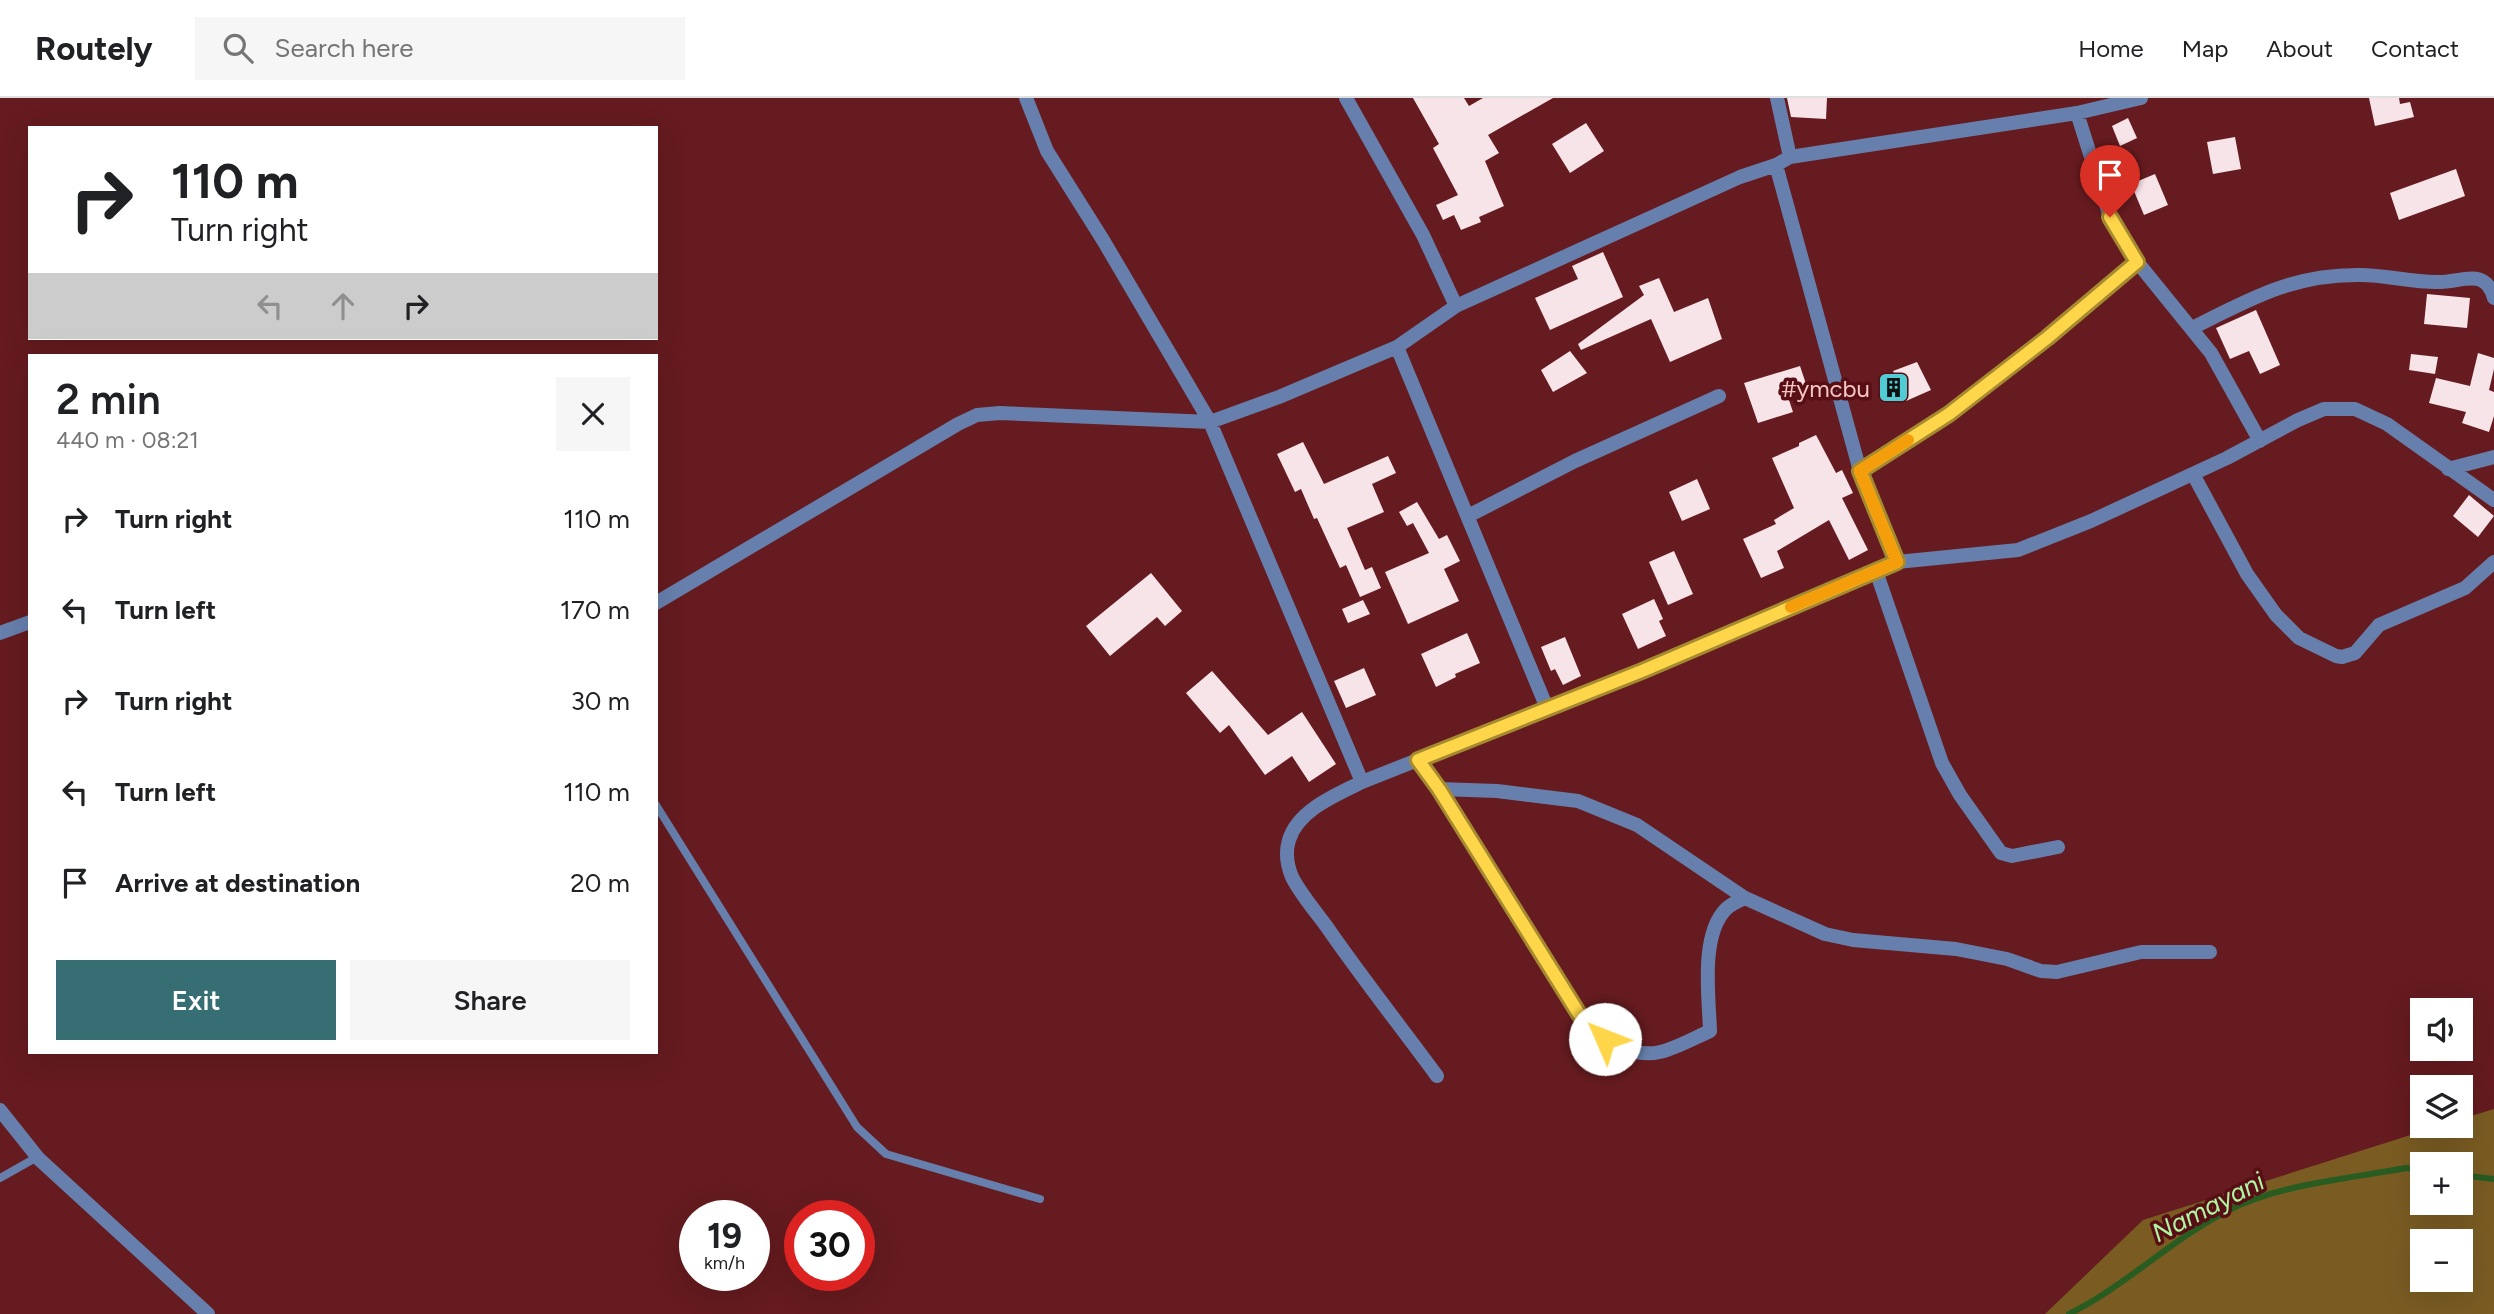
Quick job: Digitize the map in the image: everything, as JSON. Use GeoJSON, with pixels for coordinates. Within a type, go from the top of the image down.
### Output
{"type":"FeatureCollection","features":[{"type":"Feature","properties":{"kind":"street"},"geometry":{"type":"LineString","coordinates":[[1026,98],[1047,150],[1210,422],[1362,782]]}},
{"type":"Feature","properties":{"kind":"street"},"geometry":{"type":"LineString","coordinates":[[1346,98],[1423,235],[1456,306]]}},
{"type":"Feature","properties":{"kind":"street"},"geometry":{"type":"LineString","coordinates":[[1777,98],[1790,157]]}},
{"type":"Feature","properties":{"kind":"street"},"geometry":{"type":"LineString","coordinates":[[658,602],[977,415],[1000,413],[1210,422],[1279,397],[1397,348],[1456,306],[1740,177],[1776,165],[1790,157],[2077,113],[2140,98]]}},
{"type":"Feature","properties":{"kind":"street"},"geometry":{"type":"LineString","coordinates":[[2077,113],[2110,217],[2137,262],[2211,354],[2260,441]]}},
{"type":"Feature","properties":{"kind":"street"},"geometry":{"type":"LineString","coordinates":[[1776,165],[1860,471],[1897,562]]}},
{"type":"Feature","properties":{"kind":"street"},"geometry":{"type":"LineString","coordinates":[[1860,471],[1949,414],[2047,338],[2137,262]]}},
{"type":"Feature","properties":{"kind":"street"},"geometry":{"type":"LineString","coordinates":[[2192,328],[2262,293],[2295,281],[2328,276],[2359,275],[2433,282],[2477,278],[2491,287],[2494,298]]}},
{"type":"Feature","properties":{"kind":"street"},"geometry":{"type":"LineString","coordinates":[[1397,348],[1547,708]]}},
{"type":"Feature","properties":{"kind":"street"},"geometry":{"type":"LineString","coordinates":[[1468,516],[1575,461],[1719,396]]}},
{"type":"Feature","properties":{"kind":"street"},"geometry":{"type":"LineString","coordinates":[[1437,1076],[1338,943],[1294,880],[1288,866],[1286,852],[1294,829],[1327,800],[1362,782],[1642,671],[1897,562],[2018,550],[2091,521],[2324,409],[2355,410],[2387,424],[2494,500]]}},
{"type":"Feature","properties":{"kind":"street"},"geometry":{"type":"LineString","coordinates":[[2448,469],[2494,457]]}},
{"type":"Feature","properties":{"kind":"street"},"geometry":{"type":"LineString","coordinates":[[2193,474],[2247,574],[2276,615],[2299,638],[2336,656],[2355,653],[2373,631],[2386,621],[2465,588],[2494,562]]}},
{"type":"Feature","properties":{"kind":"street"},"geometry":{"type":"LineString","coordinates":[[1876,571],[1942,764],[1960,796],[2001,853],[2012,856],[2058,847]]}},
{"type":"Feature","properties":{"kind":"street"},"geometry":{"type":"LineString","coordinates":[[0,632],[28,623]]}},
{"type":"Feature","properties":{"kind":"street"},"geometry":{"type":"LineString","coordinates":[[1418,760],[1439,789],[1579,1014],[1592,1030],[1627,1049],[1645,1054],[1660,1052],[1710,1031],[1708,970],[1712,935],[1724,911],[1745,898]]}},
{"type":"Feature","properties":{"kind":"street"},"geometry":{"type":"LineString","coordinates":[[1439,789],[1497,791],[1578,801],[1637,825],[1745,898],[1825,934],[1853,940],[1956,949],[2007,959],[2040,971],[2057,972],[2141,952],[2210,952]]}},
{"type":"Feature","properties":{"kind":"street"},"geometry":{"type":"LineString","coordinates":[[0,1110],[39,1159],[208,1314]]}},
{"type":"Feature","properties":{"kind":"lane"},"geometry":{"type":"LineString","coordinates":[[658,808],[857,1127],[886,1154],[1041,1199]]}},
{"type":"Feature","properties":{"kind":"lane"},"geometry":{"type":"LineString","coordinates":[[0,1178],[39,1159]]}},
{"type":"Feature","properties":{"kind":"shaded area"},"geometry":{"type":"Polygon","coordinates":[[[2494,1109],[2494,1314],[2045,1314],[2143,1220],[2410,1135],[2410,1138],[2473,1138],[2473,1115],[2494,1109]]]}},
{"type":"Feature","properties":{"kind":"building"},"geometry":{"type":"Polygon","coordinates":[[[1413,98],[1464,98],[1469,106],[1483,98],[1553,98],[1488,135],[1499,153],[1485,161],[1504,206],[1479,217],[1481,222],[1461,230],[1454,215],[1443,220],[1436,205],[1458,195],[1433,148],[1439,144],[1413,98]]]}},
{"type":"Feature","properties":{"kind":"building"},"geometry":{"type":"Polygon","coordinates":[[[1787,98],[1827,98],[1826,119],[1791,117],[1787,98]]]}},
{"type":"Feature","properties":{"kind":"building"},"geometry":{"type":"Polygon","coordinates":[[[2369,98],[2399,98],[2400,104],[2410,102],[2414,117],[2375,126],[2369,98]]]}},
{"type":"Feature","properties":{"kind":"building"},"geometry":{"type":"Polygon","coordinates":[[[2128,118],[2137,138],[2120,146],[2112,126],[2128,118]]]}},
{"type":"Feature","properties":{"kind":"building"},"geometry":{"type":"Polygon","coordinates":[[[1586,123],[1604,151],[1570,173],[1552,144],[1586,123]]]}},
{"type":"Feature","properties":{"kind":"building"},"geometry":{"type":"Polygon","coordinates":[[[2235,137],[2241,169],[2213,174],[2207,142],[2235,137]]]}},
{"type":"Feature","properties":{"kind":"building"},"geometry":{"type":"Polygon","coordinates":[[[2456,169],[2465,196],[2399,220],[2390,193],[2456,169]]]}},
{"type":"Feature","properties":{"kind":"building"},"geometry":{"type":"Polygon","coordinates":[[[2155,174],[2168,205],[2144,215],[2131,184],[2155,174]]]}},
{"type":"Feature","properties":{"kind":"building"},"geometry":{"type":"Polygon","coordinates":[[[1603,252],[1623,297],[1550,330],[1535,298],[1578,279],[1572,266],[1603,252]]]}},
{"type":"Feature","properties":{"kind":"building"},"geometry":{"type":"Polygon","coordinates":[[[1659,278],[1674,312],[1708,298],[1722,339],[1670,362],[1651,319],[1581,350],[1578,344],[1644,295],[1639,286],[1659,278]]]}},
{"type":"Feature","properties":{"kind":"building"},"geometry":{"type":"Polygon","coordinates":[[[2427,294],[2470,298],[2467,328],[2424,324],[2427,294]]]}},
{"type":"Feature","properties":{"kind":"building"},"geometry":{"type":"Polygon","coordinates":[[[2256,310],[2280,365],[2260,374],[2249,351],[2230,359],[2216,328],[2256,310]]]}},
{"type":"Feature","properties":{"kind":"building"},"geometry":{"type":"Polygon","coordinates":[[[1570,351],[1587,373],[1553,392],[1541,370],[1570,351]]]}},
{"type":"Feature","properties":{"kind":"building"},"geometry":{"type":"Polygon","coordinates":[[[2478,353],[2494,358],[2489,390],[2494,392],[2494,416],[2489,432],[2462,423],[2466,412],[2429,403],[2436,378],[2470,386],[2478,353]]]}},
{"type":"Feature","properties":{"kind":"building"},"geometry":{"type":"Polygon","coordinates":[[[2411,354],[2438,357],[2435,374],[2409,370],[2411,354]]]}},
{"type":"Feature","properties":{"kind":"building"},"geometry":{"type":"Polygon","coordinates":[[[1917,362],[1931,390],[1906,401],[1893,371],[1917,362]]]}},
{"type":"Feature","properties":{"kind":"building"},"geometry":{"type":"Polygon","coordinates":[[[1800,366],[1808,390],[1788,397],[1793,412],[1758,423],[1744,383],[1800,366]]]}},
{"type":"Feature","properties":{"kind":"building"},"geometry":{"type":"Polygon","coordinates":[[[1816,435],[1836,473],[1842,470],[1853,493],[1842,498],[1868,550],[1849,560],[1829,520],[1777,551],[1784,568],[1761,578],[1743,539],[1776,524],[1774,520],[1794,508],[1772,458],[1816,435]]]}},
{"type":"Feature","properties":{"kind":"building"},"geometry":{"type":"Polygon","coordinates":[[[1303,442],[1324,484],[1388,456],[1396,473],[1372,484],[1384,512],[1347,528],[1365,570],[1372,567],[1381,588],[1360,597],[1346,565],[1340,568],[1301,489],[1295,492],[1277,454],[1303,442]]]}},
{"type":"Feature","properties":{"kind":"building"},"geometry":{"type":"Polygon","coordinates":[[[1697,479],[1710,509],[1682,521],[1669,492],[1697,479]]]}},
{"type":"Feature","properties":{"kind":"building"},"geometry":{"type":"Polygon","coordinates":[[[2469,495],[2494,516],[2478,537],[2453,516],[2469,495]]]}},
{"type":"Feature","properties":{"kind":"building"},"geometry":{"type":"Polygon","coordinates":[[[1417,502],[1439,539],[1447,535],[1460,561],[1444,569],[1459,601],[1408,624],[1385,572],[1429,553],[1413,523],[1407,526],[1399,512],[1417,502]]]}},
{"type":"Feature","properties":{"kind":"building"},"geometry":{"type":"Polygon","coordinates":[[[1674,551],[1693,594],[1668,605],[1649,562],[1674,551]]]}},
{"type":"Feature","properties":{"kind":"building"},"geometry":{"type":"Polygon","coordinates":[[[1151,573],[1182,611],[1165,626],[1157,617],[1110,656],[1086,626],[1151,573]]]}},
{"type":"Feature","properties":{"kind":"building"},"geometry":{"type":"Polygon","coordinates":[[[1654,599],[1663,619],[1659,621],[1666,636],[1638,649],[1622,614],[1654,599]]]}},
{"type":"Feature","properties":{"kind":"building"},"geometry":{"type":"Polygon","coordinates":[[[1363,600],[1370,614],[1348,623],[1342,609],[1363,600]]]}},
{"type":"Feature","properties":{"kind":"building"},"geometry":{"type":"Polygon","coordinates":[[[1467,633],[1480,663],[1455,674],[1456,677],[1436,687],[1421,654],[1467,633]]]}},
{"type":"Feature","properties":{"kind":"building"},"geometry":{"type":"Polygon","coordinates":[[[1565,637],[1581,676],[1563,685],[1555,669],[1551,671],[1541,647],[1565,637]]]}},
{"type":"Feature","properties":{"kind":"building"},"geometry":{"type":"Polygon","coordinates":[[[1364,668],[1376,695],[1346,708],[1334,681],[1364,668]]]}},
{"type":"Feature","properties":{"kind":"building"},"geometry":{"type":"Polygon","coordinates":[[[1212,671],[1268,735],[1302,712],[1336,764],[1309,782],[1292,756],[1265,775],[1229,725],[1220,733],[1186,693],[1212,671]]]}},
{"type":"Feature","properties":{"kind":"waterway","name":"Namayani"},"geometry":{"type":"LineString","coordinates":[[2069,1314],[2090,1303],[2185,1236],[2246,1203],[2313,1184],[2410,1168]]}},
{"type":"Feature","properties":{"kind":"waterway","name":"Namayani"},"geometry":{"type":"LineString","coordinates":[[2473,1177],[2494,1179]]}},
{"type":"Feature","properties":{"kind":"slow traffic"},"geometry":{"type":"LineString","coordinates":[[1791,607],[1897,562],[1860,471],[1908,440]]}},
{"type":"Feature","properties":{"kind":"place","name":"#ymcbu"},"geometry":{"type":"Point","coordinates":[1893,388]}},
{"type":"Feature","properties":{"kind":"route"},"geometry":{"type":"LineString","coordinates":[[1605,1039],[1592,1030],[1579,1014],[1439,789],[1418,760],[1642,671],[1897,562],[1860,471],[1949,414],[2047,338],[2137,262],[2110,217]]}}]}
